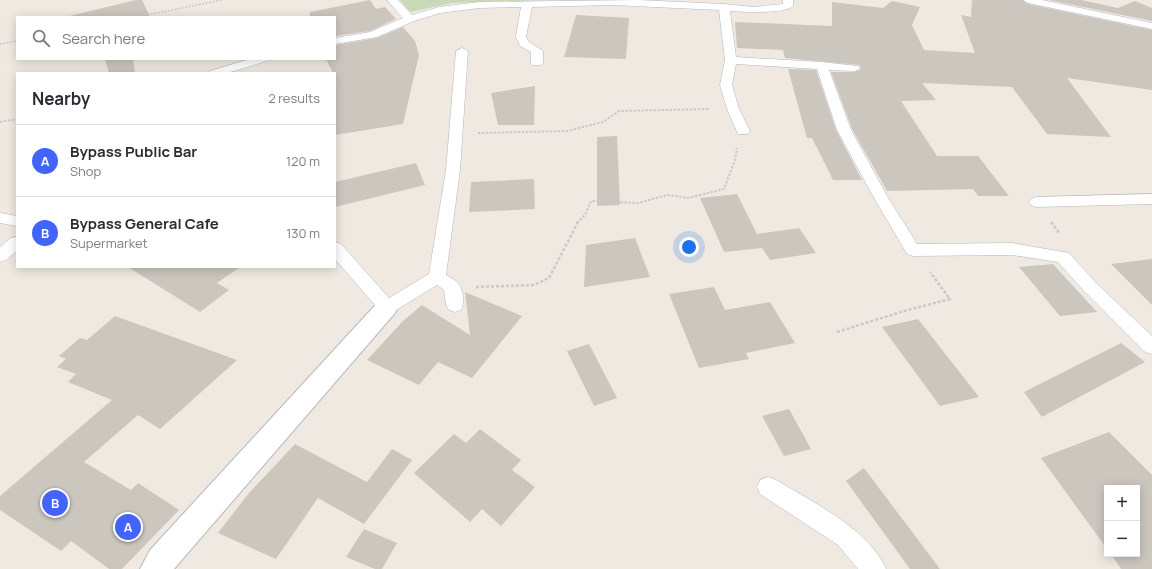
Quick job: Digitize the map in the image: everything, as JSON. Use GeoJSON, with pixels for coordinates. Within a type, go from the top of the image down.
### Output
{"type":"FeatureCollection","features":[{"type":"Feature","properties":{"kind":"street"},"geometry":{"type":"LineString","coordinates":[[156,569],[161,561],[387,307]]}},
{"type":"Feature","properties":{"kind":"lane"},"geometry":{"type":"LineString","coordinates":[[392,0],[410,19]]}},
{"type":"Feature","properties":{"kind":"lane"},"geometry":{"type":"LineString","coordinates":[[336,41],[373,35],[410,19],[447,9],[479,5],[612,2],[724,7],[753,10],[788,6],[788,0]]}},
{"type":"Feature","properties":{"kind":"lane"},"geometry":{"type":"LineString","coordinates":[[1028,0],[1152,26]]}},
{"type":"Feature","properties":{"kind":"lane"},"geometry":{"type":"LineString","coordinates":[[527,4],[521,37],[524,44],[537,51],[537,63]]}},
{"type":"Feature","properties":{"kind":"lane"},"geometry":{"type":"LineString","coordinates":[[724,7],[731,60],[726,85],[733,109],[743,131]]}},
{"type":"Feature","properties":{"kind":"lane"},"geometry":{"type":"LineString","coordinates":[[437,277],[453,170],[462,51]]}},
{"type":"Feature","properties":{"kind":"lane"},"geometry":{"type":"LineString","coordinates":[[218,72],[260,60]]}},
{"type":"Feature","properties":{"kind":"lane"},"geometry":{"type":"LineString","coordinates":[[731,60],[854,68]]}},
{"type":"Feature","properties":{"kind":"lane"},"geometry":{"type":"LineString","coordinates":[[821,65],[844,130],[880,196],[913,250],[1012,249],[1063,257],[1090,287],[1152,347]]}},
{"type":"Feature","properties":{"kind":"lane"},"geometry":{"type":"LineString","coordinates":[[1036,202],[1152,199]]}},
{"type":"Feature","properties":{"kind":"lane"},"geometry":{"type":"LineString","coordinates":[[0,218],[16,221]]}},
{"type":"Feature","properties":{"kind":"lane"},"geometry":{"type":"LineString","coordinates":[[0,256],[16,243]]}},
{"type":"Feature","properties":{"kind":"lane"},"geometry":{"type":"LineString","coordinates":[[336,249],[387,307],[437,277]]}},
{"type":"Feature","properties":{"kind":"lane"},"geometry":{"type":"LineString","coordinates":[[437,277],[452,287],[455,305]]}},
{"type":"Feature","properties":{"kind":"lane"},"geometry":{"type":"LineString","coordinates":[[768,487],[846,537],[874,569]]}},
{"type":"Feature","properties":{"kind":"path"},"geometry":{"type":"LineString","coordinates":[[142,16],[222,0]]}},
{"type":"Feature","properties":{"kind":"path"},"geometry":{"type":"LineString","coordinates":[[0,44],[16,41]]}},
{"type":"Feature","properties":{"kind":"path"},"geometry":{"type":"LineString","coordinates":[[456,133],[500,134],[567,131],[603,122],[618,111],[733,109]]}},
{"type":"Feature","properties":{"kind":"path"},"geometry":{"type":"LineString","coordinates":[[0,122],[16,119]]}},
{"type":"Feature","properties":{"kind":"path"},"geometry":{"type":"LineString","coordinates":[[452,287],[534,285],[549,278],[579,220],[584,215],[591,201],[638,203],[668,195],[688,198],[724,189],[735,160],[740,136],[743,131]]}},
{"type":"Feature","properties":{"kind":"path"},"geometry":{"type":"LineString","coordinates":[[1036,202],[1074,253],[1063,257]]}},
{"type":"Feature","properties":{"kind":"path"},"geometry":{"type":"LineString","coordinates":[[837,332],[904,311],[950,299],[913,250]]}},
{"type":"Feature","properties":{"kind":"green space"},"geometry":{"type":"Polygon","coordinates":[[[400,0],[544,0],[452,3],[410,12],[400,0]]]}},
{"type":"Feature","properties":{"kind":"building"},"geometry":{"type":"Polygon","coordinates":[[[136,0],[142,0],[150,16],[69,16],[136,0]]]}},
{"type":"Feature","properties":{"kind":"building"},"geometry":{"type":"Polygon","coordinates":[[[370,0],[376,9],[385,7],[396,19],[370,31],[336,36],[336,16],[310,16],[310,12],[370,0]]]}},
{"type":"Feature","properties":{"kind":"building"},"geometry":{"type":"Polygon","coordinates":[[[972,0],[1022,0],[1028,4],[1152,30],[1152,90],[1067,78],[1111,137],[1047,134],[1012,87],[922,83],[936,100],[901,101],[937,156],[978,156],[1009,196],[978,196],[973,189],[887,191],[852,129],[831,72],[854,72],[861,69],[859,65],[785,58],[783,50],[737,48],[735,22],[832,26],[832,2],[883,8],[892,1],[920,7],[912,25],[924,50],[975,53],[961,15],[972,17],[972,0]]]}},
{"type":"Feature","properties":{"kind":"building"},"geometry":{"type":"Polygon","coordinates":[[[1049,0],[1081,0],[1118,8],[1135,1],[1152,8],[1152,21],[1049,0]]]}},
{"type":"Feature","properties":{"kind":"building"},"geometry":{"type":"Polygon","coordinates":[[[576,15],[629,18],[626,59],[564,57],[576,15]]]}},
{"type":"Feature","properties":{"kind":"building"},"geometry":{"type":"Polygon","coordinates":[[[403,27],[415,41],[419,55],[403,124],[336,135],[336,72],[332,72],[326,60],[336,60],[336,45],[377,38],[403,27]]]}},
{"type":"Feature","properties":{"kind":"building"},"geometry":{"type":"Polygon","coordinates":[[[105,60],[133,60],[135,72],[109,72],[105,60]]]}},
{"type":"Feature","properties":{"kind":"building"},"geometry":{"type":"Polygon","coordinates":[[[788,69],[816,70],[836,130],[862,180],[833,180],[812,138],[807,138],[788,69]]]}},
{"type":"Feature","properties":{"kind":"building"},"geometry":{"type":"Polygon","coordinates":[[[535,86],[534,125],[498,125],[491,93],[535,86]]]}},
{"type":"Feature","properties":{"kind":"building"},"geometry":{"type":"Polygon","coordinates":[[[617,136],[620,205],[597,206],[597,137],[617,136]]]}},
{"type":"Feature","properties":{"kind":"building"},"geometry":{"type":"Polygon","coordinates":[[[416,163],[425,185],[336,207],[336,182],[416,163]]]}},
{"type":"Feature","properties":{"kind":"building"},"geometry":{"type":"Polygon","coordinates":[[[534,179],[535,209],[469,212],[471,182],[534,179]]]}},
{"type":"Feature","properties":{"kind":"building"},"geometry":{"type":"Polygon","coordinates":[[[737,194],[757,234],[799,228],[816,253],[770,260],[762,248],[724,252],[700,198],[737,194]]]}},
{"type":"Feature","properties":{"kind":"building"},"geometry":{"type":"Polygon","coordinates":[[[635,238],[650,277],[584,287],[586,245],[635,238]]]}},
{"type":"Feature","properties":{"kind":"building"},"geometry":{"type":"Polygon","coordinates":[[[1152,259],[1152,305],[1111,264],[1152,259]]]}},
{"type":"Feature","properties":{"kind":"building"},"geometry":{"type":"Polygon","coordinates":[[[1053,264],[1097,312],[1060,316],[1019,267],[1053,264]]]}},
{"type":"Feature","properties":{"kind":"building"},"geometry":{"type":"Polygon","coordinates":[[[130,268],[239,268],[217,283],[229,290],[200,312],[130,268]]]}},
{"type":"Feature","properties":{"kind":"building"},"geometry":{"type":"Polygon","coordinates":[[[714,287],[725,310],[770,302],[795,343],[746,353],[749,359],[699,368],[669,294],[714,287]]]}},
{"type":"Feature","properties":{"kind":"building"},"geometry":{"type":"Polygon","coordinates":[[[465,292],[522,316],[472,378],[438,362],[419,385],[367,360],[403,321],[422,305],[470,335],[465,292]]]}},
{"type":"Feature","properties":{"kind":"building"},"geometry":{"type":"Polygon","coordinates":[[[115,316],[237,360],[160,429],[138,415],[84,462],[131,490],[138,483],[179,510],[122,569],[109,569],[71,541],[61,551],[0,510],[0,496],[112,400],[68,382],[76,374],[57,367],[66,359],[59,356],[80,338],[87,340],[115,316]]]}},
{"type":"Feature","properties":{"kind":"building"},"geometry":{"type":"Polygon","coordinates":[[[918,319],[979,397],[940,406],[882,327],[918,319]]]}},
{"type":"Feature","properties":{"kind":"building"},"geometry":{"type":"Polygon","coordinates":[[[1121,343],[1145,362],[1042,417],[1024,392],[1121,343]]]}},
{"type":"Feature","properties":{"kind":"building"},"geometry":{"type":"Polygon","coordinates":[[[589,344],[617,398],[594,406],[567,351],[589,344]]]}},
{"type":"Feature","properties":{"kind":"building"},"geometry":{"type":"Polygon","coordinates":[[[789,409],[811,449],[784,456],[762,416],[789,409]]]}},
{"type":"Feature","properties":{"kind":"building"},"geometry":{"type":"Polygon","coordinates":[[[480,429],[521,460],[512,470],[535,487],[501,526],[482,509],[470,522],[414,473],[454,434],[466,443],[480,429]]]}},
{"type":"Feature","properties":{"kind":"building"},"geometry":{"type":"Polygon","coordinates":[[[1109,432],[1152,475],[1152,569],[1121,569],[1113,557],[1140,557],[1140,485],[1104,485],[1104,545],[1041,458],[1109,432]]]}},
{"type":"Feature","properties":{"kind":"building"},"geometry":{"type":"Polygon","coordinates":[[[295,444],[367,482],[392,449],[412,460],[364,524],[318,498],[276,559],[218,533],[249,493],[295,444]]]}},
{"type":"Feature","properties":{"kind":"building"},"geometry":{"type":"Polygon","coordinates":[[[864,468],[940,569],[910,569],[846,481],[864,468]]]}},
{"type":"Feature","properties":{"kind":"building"},"geometry":{"type":"Polygon","coordinates":[[[364,529],[397,543],[382,569],[375,569],[346,557],[364,529]]]}},
{"type":"Feature","properties":{"kind":"place","name":"Bypass General Cafe"},"geometry":{"type":"Point","coordinates":[55,503]}},
{"type":"Feature","properties":{"kind":"place","name":"Bypass Public Bar"},"geometry":{"type":"Point","coordinates":[128,527]}}]}
